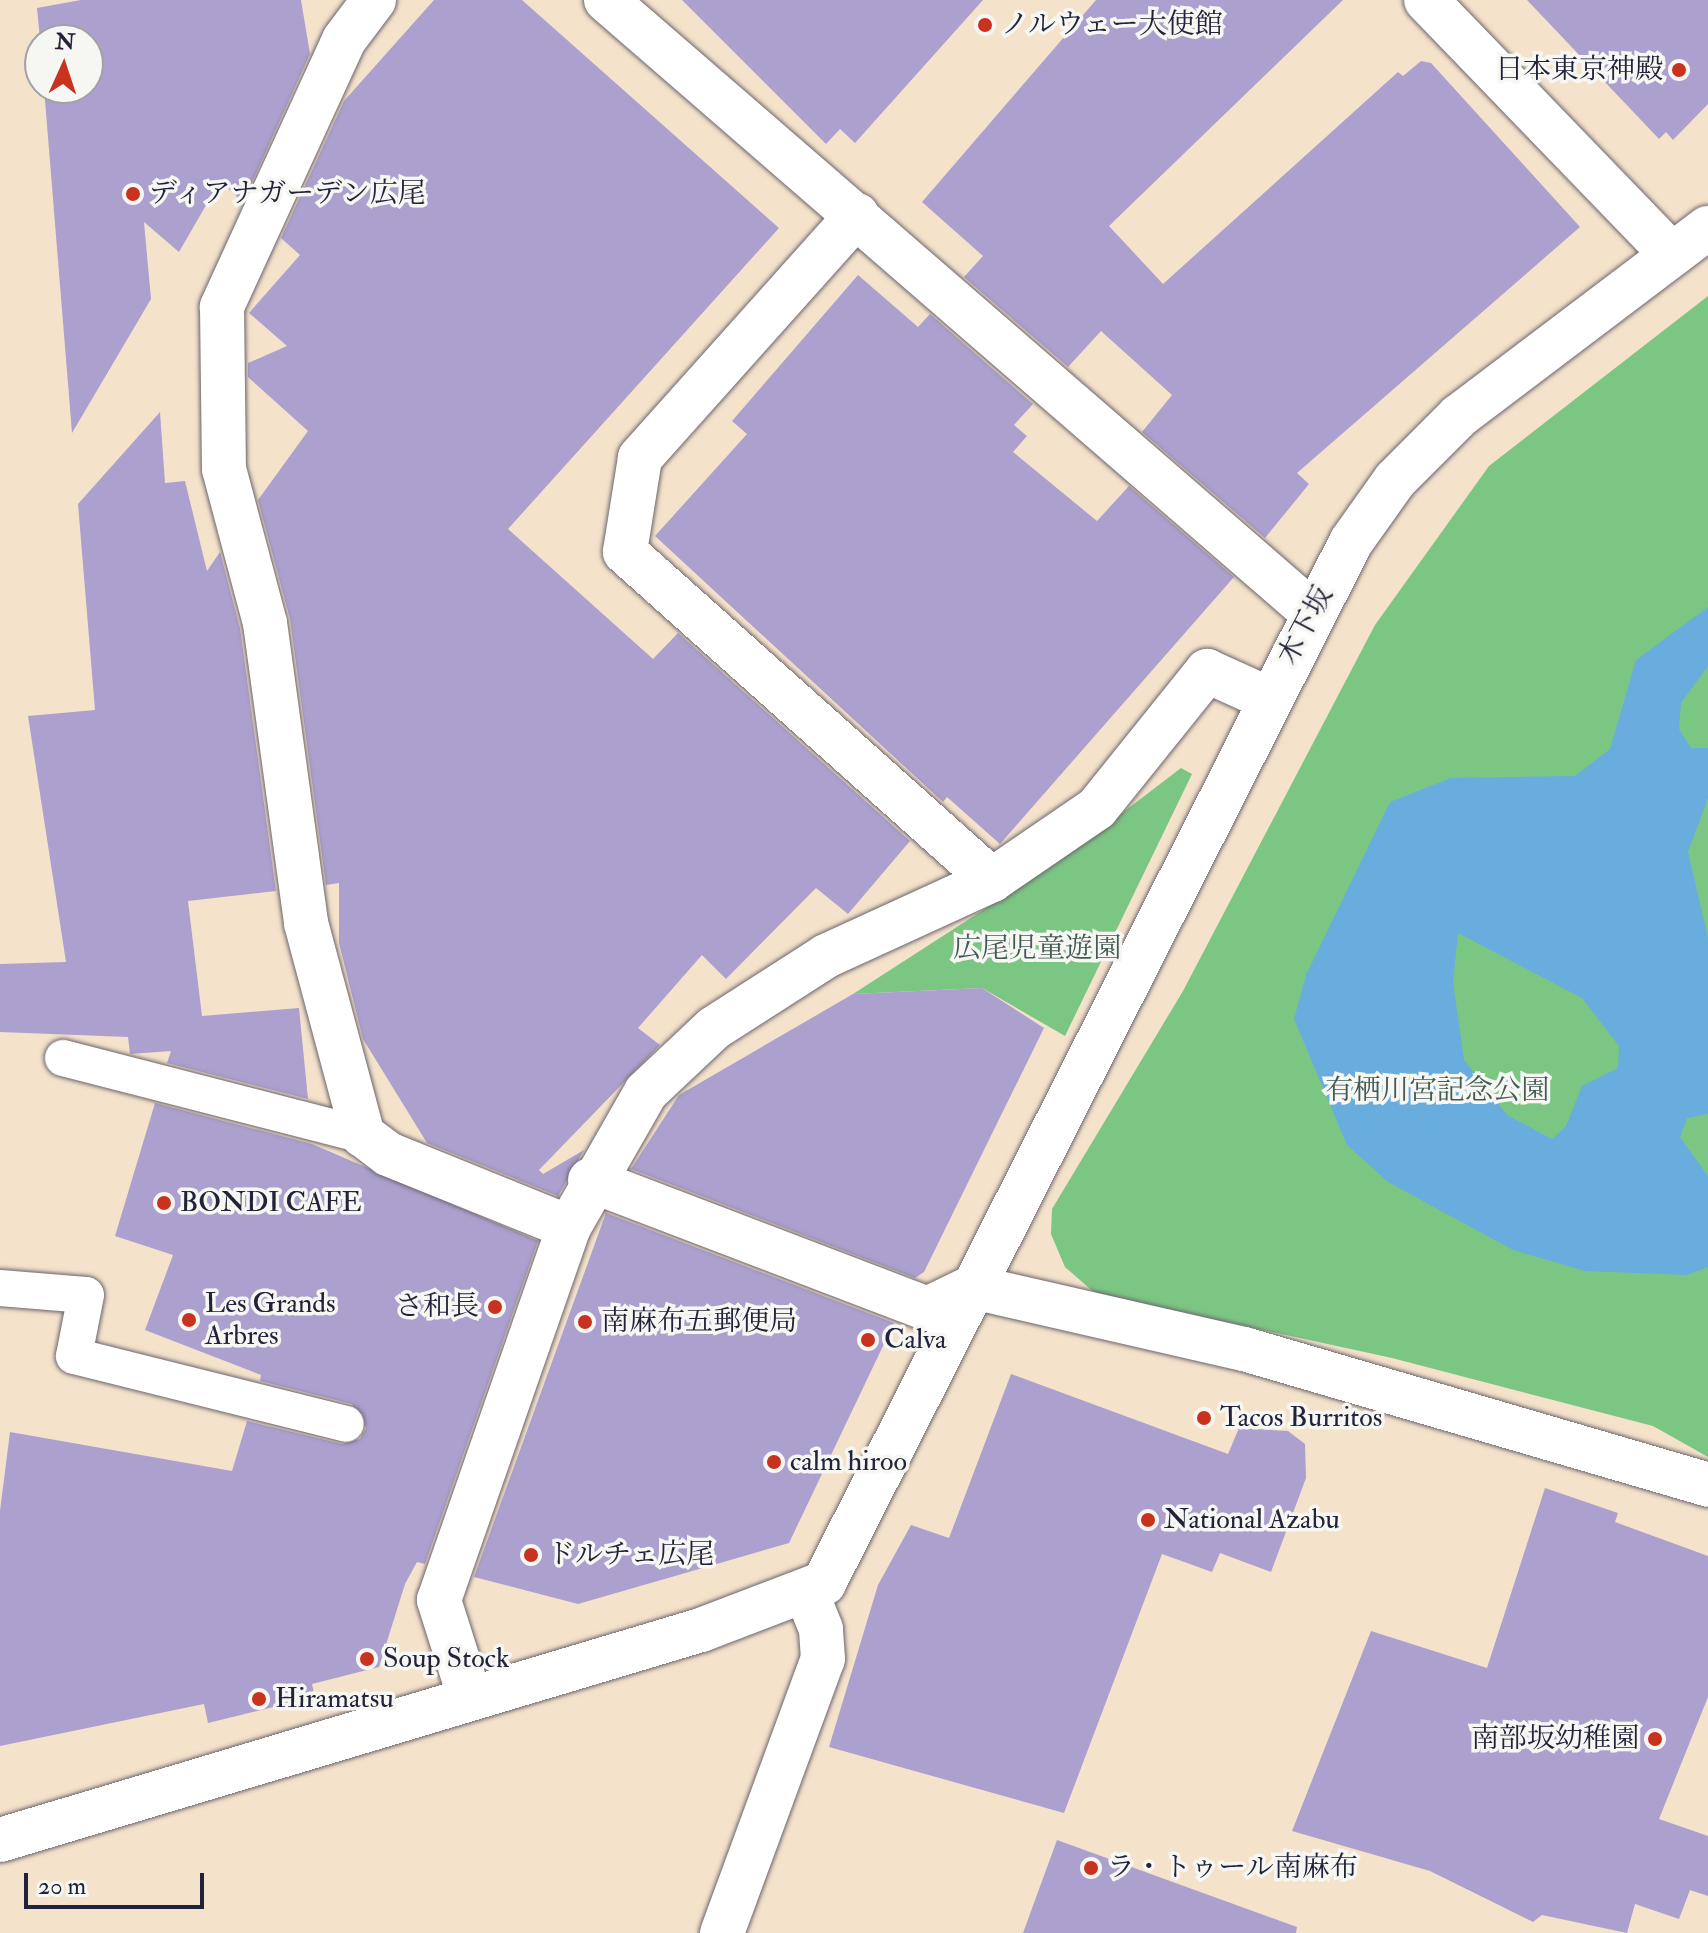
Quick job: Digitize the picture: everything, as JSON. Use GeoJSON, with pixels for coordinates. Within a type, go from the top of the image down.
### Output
{"type":"FeatureCollection","features":[{"type":"Feature","properties":{"kind":"street"},"geometry":{"type":"LineString","coordinates":[[374,0],[344,40],[222,307],[224,469],[265,623],[306,923],[363,1135],[388,1154],[569,1227]]}},
{"type":"Feature","properties":{"kind":"street"},"geometry":{"type":"LineString","coordinates":[[606,0],[1312,612]]}},
{"type":"Feature","properties":{"kind":"street"},"geometry":{"type":"LineString","coordinates":[[1426,0],[1672,255]]}},
{"type":"Feature","properties":{"kind":"street"},"geometry":{"type":"LineString","coordinates":[[857,215],[640,458],[625,552],[992,880]]}},
{"type":"Feature","properties":{"kind":"street","name":"木下坂"},"geometry":{"type":"LineString","coordinates":[[807,1594],[842,1555],[1312,612],[1395,480],[1459,416],[1708,228]]}},
{"type":"Feature","properties":{"kind":"street"},"geometry":{"type":"LineString","coordinates":[[470,1698],[439,1600],[569,1227],[590,1180],[646,1092],[714,1028],[826,956],[992,880],[1097,808],[1207,671],[1269,699]]}},
{"type":"Feature","properties":{"kind":"street"},"geometry":{"type":"LineString","coordinates":[[590,1180],[927,1309],[973,1287],[1244,1349],[1708,1485]]}},
{"type":"Feature","properties":{"kind":"street"},"geometry":{"type":"LineString","coordinates":[[0,1840],[807,1594],[821,1629],[823,1659],[722,1933]]}},
{"type":"Feature","properties":{"kind":"lane"},"geometry":{"type":"LineString","coordinates":[[63,1058],[363,1135]]}},
{"type":"Feature","properties":{"kind":"lane"},"geometry":{"type":"LineString","coordinates":[[0,1288],[86,1295],[74,1356],[346,1424]]}},
{"type":"Feature","properties":{"kind":"green space","name":"有栖川宮記念公園"},"geometry":{"type":"Polygon","coordinates":[[[1708,296],[1708,1457],[1653,1426],[1392,1358],[1096,1294],[1065,1267],[1051,1234],[1052,1209],[1183,991],[1375,625],[1489,466],[1708,296]]]}},
{"type":"Feature","properties":{"kind":"green space","name":"広尾児童遊園"},"geometry":{"type":"Polygon","coordinates":[[[1181,768],[1192,774],[1065,1036],[982,988],[853,994],[1062,859],[1181,768]]]}},
{"type":"Feature","properties":{"kind":"water"},"geometry":{"type":"Polygon","coordinates":[[[1708,607],[1708,666],[1681,703],[1679,729],[1691,748],[1708,748],[1708,798],[1688,852],[1708,938],[1708,1114],[1687,1118],[1680,1137],[1708,1176],[1708,1267],[1687,1275],[1585,1271],[1513,1250],[1388,1182],[1347,1145],[1294,1019],[1306,975],[1390,802],[1451,778],[1575,776],[1610,749],[1636,660],[1708,607]],[[1458,933],[1453,982],[1464,1060],[1507,1115],[1552,1139],[1566,1126],[1582,1086],[1618,1068],[1619,1046],[1582,998],[1458,933]]]}},
{"type":"Feature","properties":{"kind":"building","name":"ディアナガーデン広尾"},"geometry":{"type":"Polygon","coordinates":[[[81,0],[301,0],[310,54],[243,202],[220,181],[179,252],[144,222],[151,299],[72,433],[45,104],[104,104],[104,24],[38,24],[37,8],[81,0]]]}},
{"type":"Feature","properties":{"kind":"building"},"geometry":{"type":"Polygon","coordinates":[[[434,0],[522,0],[779,228],[508,529],[653,659],[678,633],[910,841],[848,914],[816,888],[726,979],[702,955],[638,1028],[660,1045],[539,1170],[543,1174],[584,1150],[558,1196],[427,1143],[363,1039],[339,943],[339,883],[326,885],[290,619],[258,500],[308,431],[248,377],[248,363],[287,346],[249,313],[300,255],[281,238],[344,101],[434,0]]]}},
{"type":"Feature","properties":{"kind":"building"},"geometry":{"type":"Polygon","coordinates":[[[682,0],[983,0],[855,143],[840,129],[826,144],[682,0]]]}},
{"type":"Feature","properties":{"kind":"building"},"geometry":{"type":"Polygon","coordinates":[[[1096,0],[1343,0],[1109,226],[1163,284],[1398,72],[1403,76],[1421,61],[1431,63],[1580,227],[1297,473],[1309,484],[1265,538],[1142,432],[1172,395],[1101,331],[1068,367],[964,277],[983,256],[922,202],[1096,0]]]}},
{"type":"Feature","properties":{"kind":"building","name":"日本東京神殿"},"geometry":{"type":"Polygon","coordinates":[[[1527,0],[1708,0],[1708,104],[1673,140],[1666,132],[1659,139],[1527,0]]]}},
{"type":"Feature","properties":{"kind":"building"},"geometry":{"type":"Polygon","coordinates":[[[858,275],[918,327],[930,314],[1033,404],[1014,425],[1027,436],[1013,452],[1097,521],[1129,486],[1234,577],[1000,844],[947,797],[943,802],[655,536],[747,434],[732,421],[858,275]]]}},
{"type":"Feature","properties":{"kind":"building"},"geometry":{"type":"Polygon","coordinates":[[[160,412],[165,483],[185,481],[207,571],[220,552],[240,628],[276,891],[188,901],[202,1016],[299,1008],[308,1099],[167,1063],[171,1051],[130,1054],[128,1037],[0,1032],[0,964],[66,962],[28,716],[95,710],[78,504],[160,412]]]}},
{"type":"Feature","properties":{"kind":"building"},"geometry":{"type":"Polygon","coordinates":[[[982,988],[1044,1028],[924,1272],[915,1278],[631,1169],[679,1095],[853,994],[982,988]]]}},
{"type":"Feature","properties":{"kind":"building"},"geometry":{"type":"Polygon","coordinates":[[[155,1103],[312,1144],[538,1241],[425,1564],[417,1562],[405,1584],[379,1667],[312,1684],[315,1697],[208,1723],[204,1704],[0,1746],[0,1511],[10,1432],[232,1471],[247,1421],[342,1444],[360,1439],[366,1428],[352,1404],[260,1381],[261,1375],[145,1330],[173,1255],[115,1236],[155,1103]]]}},
{"type":"Feature","properties":{"kind":"building"},"geometry":{"type":"Polygon","coordinates":[[[606,1213],[894,1323],[789,1543],[578,1604],[474,1577],[606,1213]]]}},
{"type":"Feature","properties":{"kind":"building"},"geometry":{"type":"Polygon","coordinates":[[[1011,1374],[1228,1454],[1239,1428],[1288,1431],[1305,1444],[1306,1478],[1271,1572],[1220,1553],[1212,1572],[1162,1554],[1064,1813],[829,1747],[878,1585],[911,1525],[949,1538],[1011,1374]]]}},
{"type":"Feature","properties":{"kind":"building"},"geometry":{"type":"Polygon","coordinates":[[[1545,1488],[1618,1513],[1615,1522],[1708,1556],[1708,1697],[1659,1819],[1708,1836],[1708,1896],[1690,1890],[1679,1919],[1635,1904],[1627,1933],[1542,1915],[1533,1922],[1430,1871],[1292,1831],[1371,1631],[1487,1668],[1545,1488]]]}},
{"type":"Feature","properties":{"kind":"building","name":"ラ・トゥール南麻布"},"geometry":{"type":"Polygon","coordinates":[[[1057,1840],[1297,1927],[1296,1933],[1023,1933],[1057,1840]]]}},
{"type":"Feature","properties":{"kind":"place","name":"ノルウェー大使館"},"geometry":{"type":"Point","coordinates":[985,25]}},
{"type":"Feature","properties":{"kind":"place","name":"日本東京神殿"},"geometry":{"type":"Point","coordinates":[1679,70]}},
{"type":"Feature","properties":{"kind":"place","name":"ディアナガーデン広尾"},"geometry":{"type":"Point","coordinates":[133,194]}},
{"type":"Feature","properties":{"kind":"place","name":"BONDI CAFE"},"geometry":{"type":"Point","coordinates":[164,1203]}},
{"type":"Feature","properties":{"kind":"place","name":"さ和長"},"geometry":{"type":"Point","coordinates":[495,1307]}},
{"type":"Feature","properties":{"kind":"place","name":"Les Grands Arbres"},"geometry":{"type":"Point","coordinates":[189,1320]}},
{"type":"Feature","properties":{"kind":"place","name":"南麻布五郵便局"},"geometry":{"type":"Point","coordinates":[585,1322]}},
{"type":"Feature","properties":{"kind":"place","name":"Calva"},"geometry":{"type":"Point","coordinates":[868,1340]}},
{"type":"Feature","properties":{"kind":"place","name":"Tacos Burritos"},"geometry":{"type":"Point","coordinates":[1204,1418]}},
{"type":"Feature","properties":{"kind":"place","name":"calm hiroo"},"geometry":{"type":"Point","coordinates":[774,1462]}},
{"type":"Feature","properties":{"kind":"place","name":"National Azabu"},"geometry":{"type":"Point","coordinates":[1148,1520]}},
{"type":"Feature","properties":{"kind":"place","name":"ドルチェ広尾"},"geometry":{"type":"Point","coordinates":[531,1555]}},
{"type":"Feature","properties":{"kind":"place","name":"Soup Stock"},"geometry":{"type":"Point","coordinates":[367,1659]}},
{"type":"Feature","properties":{"kind":"place","name":"Hiramatsu"},"geometry":{"type":"Point","coordinates":[259,1699]}},
{"type":"Feature","properties":{"kind":"place","name":"南部坂幼稚園"},"geometry":{"type":"Point","coordinates":[1655,1739]}},
{"type":"Feature","properties":{"kind":"place","name":"ラ・トゥール南麻布"},"geometry":{"type":"Point","coordinates":[1091,1868]}}]}
